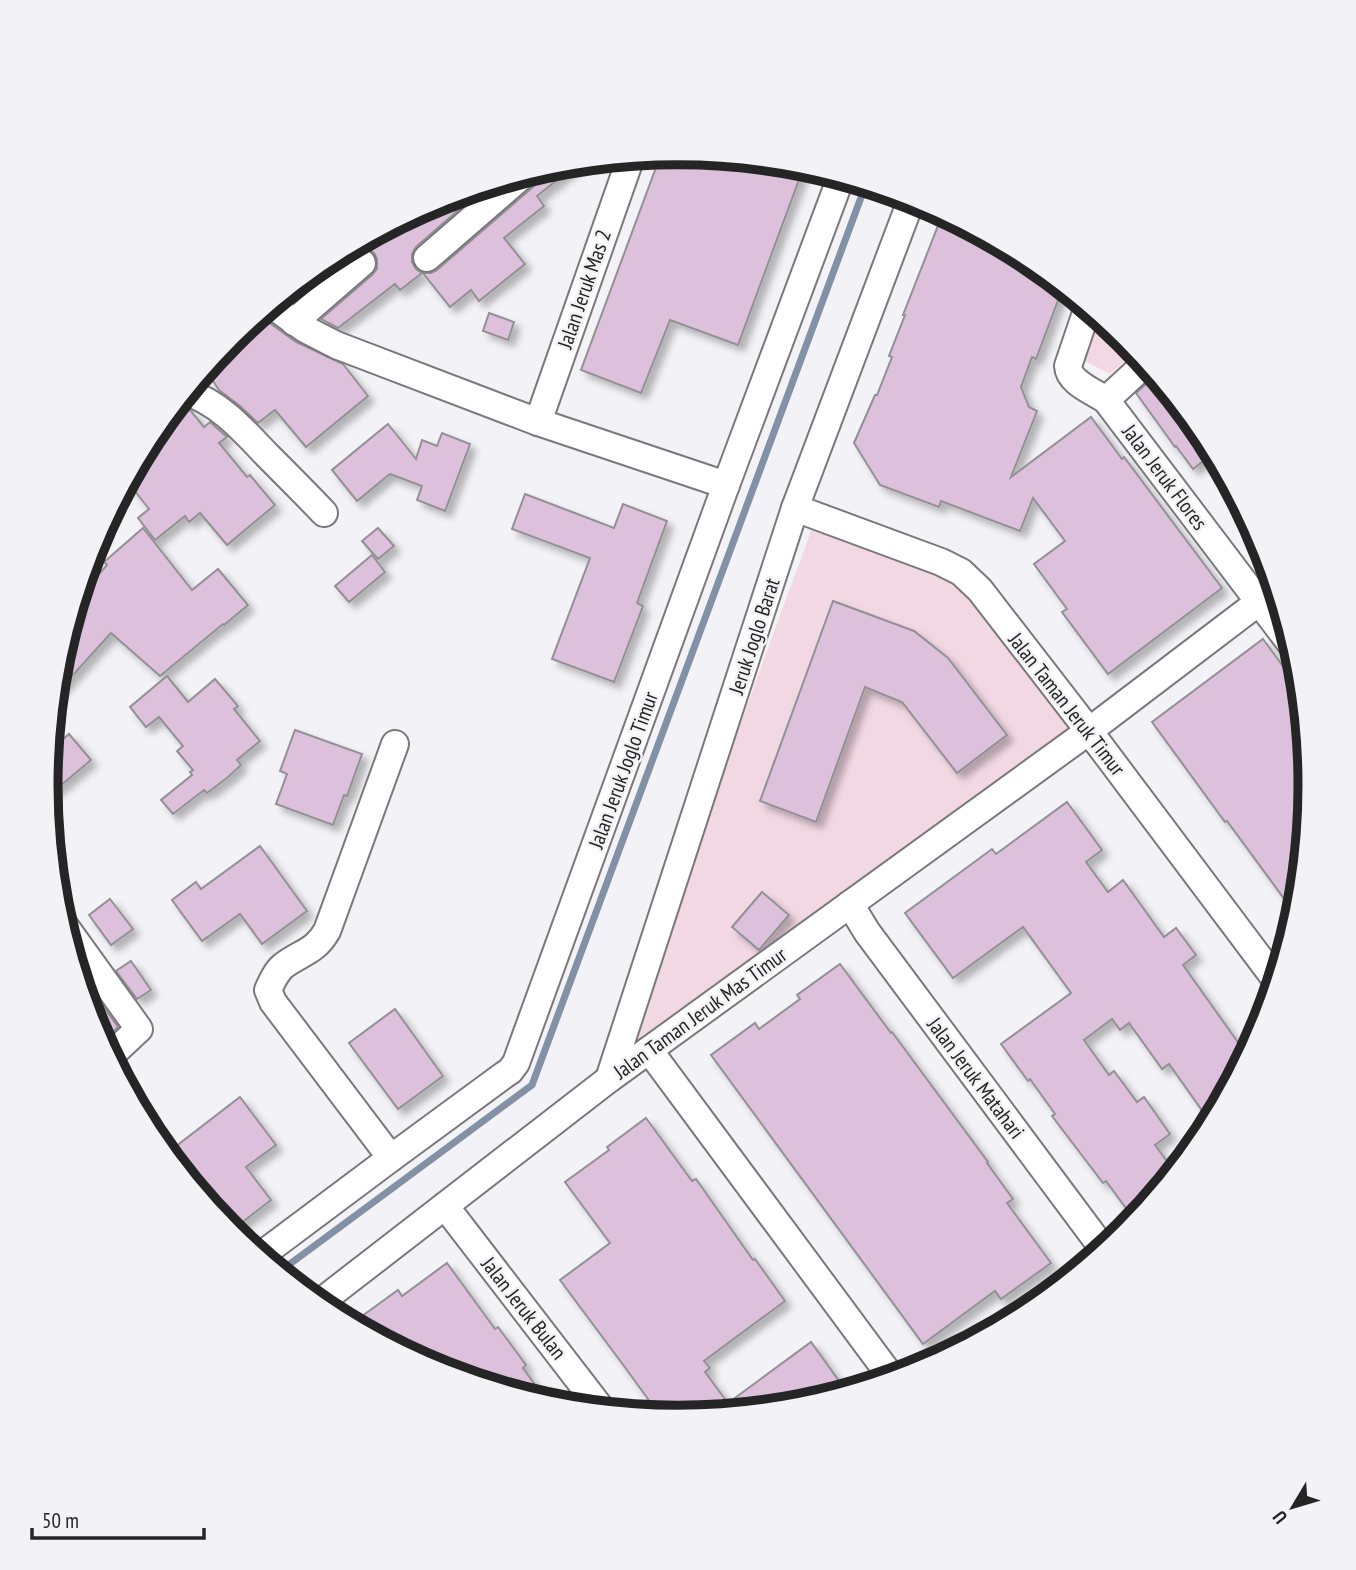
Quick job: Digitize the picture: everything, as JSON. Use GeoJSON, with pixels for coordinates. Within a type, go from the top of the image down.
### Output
{"type":"FeatureCollection","features":[{"type":"Feature","properties":{"kind":"street","name":"Jalan Jeruk Mas 2"},"geometry":{"type":"LineString","coordinates":[[538,422],[628,167]]}},
{"type":"Feature","properties":{"kind":"street","name":"Jalan Jeruk Joglo Timur"},"geometry":{"type":"LineString","coordinates":[[268,1250],[391,1157],[505,1076],[516,1063],[838,186]]}},
{"type":"Feature","properties":{"kind":"street"},"geometry":{"type":"LineString","coordinates":[[427,258],[506,189]]}},
{"type":"Feature","properties":{"kind":"street","name":"Jeruk Joglo Barat"},"geometry":{"type":"LineString","coordinates":[[610,1079],[795,508],[908,209]]}},
{"type":"Feature","properties":{"kind":"street"},"geometry":{"type":"LineString","coordinates":[[294,322],[362,263]]}},
{"type":"Feature","properties":{"kind":"street"},"geometry":{"type":"LineString","coordinates":[[279,311],[305,329],[336,345],[538,422],[726,485]]}},
{"type":"Feature","properties":{"kind":"street","name":"Jalan Jeruk Flores"},"geometry":{"type":"LineString","coordinates":[[1085,317],[1068,373],[1073,380],[1106,400],[1268,596]]}},
{"type":"Feature","properties":{"kind":"street"},"geometry":{"type":"LineString","coordinates":[[1106,400],[1139,370]]}},
{"type":"Feature","properties":{"kind":"street"},"geometry":{"type":"LineString","coordinates":[[196,396],[217,407],[239,426],[324,513]]}},
{"type":"Feature","properties":{"kind":"street","name":"Jalan Taman Jeruk Timur"},"geometry":{"type":"LineString","coordinates":[[795,508],[940,562],[961,572],[980,590],[1269,972]]}},
{"type":"Feature","properties":{"kind":"street","name":"Jalan Taman Jeruk Mas Timur"},"geometry":{"type":"LineString","coordinates":[[327,1297],[610,1079],[1089,731],[1268,596]]}},
{"type":"Feature","properties":{"kind":"street"},"geometry":{"type":"LineString","coordinates":[[391,1157],[273,1002],[268,990],[272,979],[282,967],[314,947],[327,931],[394,744]]}},
{"type":"Feature","properties":{"kind":"street","name":"Jalan Jeruk Matahari"},"geometry":{"type":"LineString","coordinates":[[850,904],[867,932],[1098,1241]]}},
{"type":"Feature","properties":{"kind":"street"},"geometry":{"type":"LineString","coordinates":[[79,945],[139,1029],[118,1050]]}},
{"type":"Feature","properties":{"kind":"street"},"geometry":{"type":"LineString","coordinates":[[649,1050],[885,1369]]}},
{"type":"Feature","properties":{"kind":"street","name":"Jalan Jeruk Bulan"},"geometry":{"type":"LineString","coordinates":[[445,1206],[594,1399]]}},
{"type":"Feature","properties":{"kind":"shaded area"},"geometry":{"type":"Polygon","coordinates":[[[1096,327],[1128,358],[1110,374],[1085,361],[1096,327]]]}},
{"type":"Feature","properties":{"kind":"shaded area"},"geometry":{"type":"Polygon","coordinates":[[[818,512],[958,568],[1078,722],[613,1071],[818,512]]]}},
{"type":"Feature","properties":{"kind":"building"},"geometry":{"type":"Polygon","coordinates":[[[657,166],[719,166],[800,177],[738,345],[670,320],[641,393],[581,370],[657,166]]]}},
{"type":"Feature","properties":{"kind":"building"},"geometry":{"type":"Polygon","coordinates":[[[562,176],[537,196],[544,206],[504,238],[525,264],[479,301],[471,290],[450,307],[423,273],[437,270],[537,182],[562,176]]]}},
{"type":"Feature","properties":{"kind":"building"},"geometry":{"type":"Polygon","coordinates":[[[467,202],[416,247],[412,262],[422,273],[400,290],[395,284],[338,328],[321,319],[377,269],[374,253],[368,248],[404,229],[467,202]]]}},
{"type":"Feature","properties":{"kind":"building"},"geometry":{"type":"Polygon","coordinates":[[[939,223],[1023,269],[1060,296],[1036,359],[1032,357],[1021,387],[1029,407],[1037,411],[1011,477],[1091,417],[1222,588],[1108,674],[1062,612],[1067,609],[1034,564],[1065,541],[1033,498],[1020,531],[941,501],[939,507],[880,485],[854,443],[892,357],[889,356],[939,223]]]}},
{"type":"Feature","properties":{"kind":"building"},"geometry":{"type":"Polygon","coordinates":[[[321,278],[294,301],[292,300],[321,278]]]}},
{"type":"Feature","properties":{"kind":"building"},"geometry":{"type":"Polygon","coordinates":[[[489,313],[514,322],[508,340],[483,331],[489,313]]]}},
{"type":"Feature","properties":{"kind":"building"},"geometry":{"type":"Polygon","coordinates":[[[267,321],[296,342],[343,364],[368,396],[306,447],[275,410],[258,423],[219,390],[211,378],[239,346],[267,321]]]}},
{"type":"Feature","properties":{"kind":"building"},"geometry":{"type":"Polygon","coordinates":[[[1149,382],[1170,407],[1206,459],[1193,469],[1136,393],[1149,382]]]}},
{"type":"Feature","properties":{"kind":"building"},"geometry":{"type":"Polygon","coordinates":[[[185,408],[191,411],[204,427],[210,422],[227,437],[219,443],[275,505],[227,545],[200,513],[189,522],[185,516],[155,540],[138,518],[149,509],[133,489],[162,440],[185,408]]]}},
{"type":"Feature","properties":{"kind":"building"},"geometry":{"type":"Polygon","coordinates":[[[388,424],[416,459],[422,440],[437,446],[442,433],[470,444],[445,511],[417,500],[422,486],[390,474],[357,501],[332,470],[388,424]]]}},
{"type":"Feature","properties":{"kind":"building"},"geometry":{"type":"Polygon","coordinates":[[[525,494],[614,528],[623,504],[667,521],[637,603],[643,606],[614,682],[552,659],[590,558],[512,529],[525,494]]]}},
{"type":"Feature","properties":{"kind":"building"},"geometry":{"type":"Polygon","coordinates":[[[143,528],[192,590],[218,569],[248,605],[160,676],[111,633],[67,682],[79,624],[93,581],[107,565],[104,562],[143,528]]]}},
{"type":"Feature","properties":{"kind":"building"},"geometry":{"type":"Polygon","coordinates":[[[378,528],[394,546],[378,559],[362,541],[378,528]]]}},
{"type":"Feature","properties":{"kind":"building"},"geometry":{"type":"Polygon","coordinates":[[[372,555],[385,572],[349,602],[335,586],[372,555]]]}},
{"type":"Feature","properties":{"kind":"building"},"geometry":{"type":"Polygon","coordinates":[[[833,601],[914,631],[948,658],[1007,735],[957,773],[902,702],[865,687],[816,822],[760,801],[833,601]]]}},
{"type":"Feature","properties":{"kind":"building"},"geometry":{"type":"Polygon","coordinates":[[[1263,639],[1287,673],[1297,744],[1297,826],[1287,902],[1227,821],[1225,822],[1152,722],[1263,639]]]}},
{"type":"Feature","properties":{"kind":"building"},"geometry":{"type":"Polygon","coordinates":[[[167,676],[188,702],[215,679],[238,706],[234,709],[260,741],[237,760],[241,765],[227,778],[207,793],[204,790],[173,814],[161,800],[192,775],[190,772],[193,770],[177,751],[183,746],[159,717],[146,727],[130,707],[167,676]]]}},
{"type":"Feature","properties":{"kind":"building"},"geometry":{"type":"Polygon","coordinates":[[[295,730],[362,754],[333,825],[276,804],[287,774],[280,771],[295,730]]]}},
{"type":"Feature","properties":{"kind":"building"},"geometry":{"type":"Polygon","coordinates":[[[69,734],[91,760],[58,788],[58,785],[59,742],[69,734]]]}},
{"type":"Feature","properties":{"kind":"building"},"geometry":{"type":"Polygon","coordinates":[[[1067,802],[1102,850],[1086,862],[1108,892],[1123,880],[1164,937],[1176,928],[1196,955],[1183,965],[1240,1045],[1204,1113],[1169,1064],[1162,1069],[1129,1023],[1120,1030],[1112,1019],[1084,1040],[1109,1075],[1114,1071],[1137,1102],[1144,1097],[1170,1134],[1155,1145],[1169,1164],[1128,1211],[1052,1116],[1055,1114],[1001,1044],[1071,993],[1023,927],[953,978],[905,913],[992,849],[996,854],[1067,802]]]}},
{"type":"Feature","properties":{"kind":"building"},"geometry":{"type":"Polygon","coordinates":[[[260,846],[307,911],[262,944],[240,914],[202,941],[172,900],[196,882],[201,889],[260,846]]]}},
{"type":"Feature","properties":{"kind":"building"},"geometry":{"type":"Polygon","coordinates":[[[762,892],[789,915],[759,950],[732,927],[762,892]]]}},
{"type":"Feature","properties":{"kind":"building"},"geometry":{"type":"Polygon","coordinates":[[[110,899],[133,929],[111,945],[89,915],[110,899]]]}},
{"type":"Feature","properties":{"kind":"building"},"geometry":{"type":"Polygon","coordinates":[[[131,961],[151,990],[137,999],[116,971],[131,961]]]}},
{"type":"Feature","properties":{"kind":"building"},"geometry":{"type":"Polygon","coordinates":[[[840,964],[988,1162],[1013,1199],[1007,1203],[1051,1263],[1001,1299],[995,1291],[923,1344],[711,1055],[755,1023],[759,1029],[800,999],[797,995],[840,964]]]}},
{"type":"Feature","properties":{"kind":"building"},"geometry":{"type":"Polygon","coordinates":[[[95,995],[118,1027],[111,1034],[95,995]]]}},
{"type":"Feature","properties":{"kind":"building"},"geometry":{"type":"Polygon","coordinates":[[[395,1009],[443,1076],[398,1109],[349,1043],[395,1009]]]}},
{"type":"Feature","properties":{"kind":"building"},"geometry":{"type":"Polygon","coordinates":[[[240,1097],[276,1145],[246,1167],[271,1200],[239,1224],[175,1147],[240,1097]]]}},
{"type":"Feature","properties":{"kind":"building"},"geometry":{"type":"Polygon","coordinates":[[[646,1118],[692,1181],[696,1179],[785,1301],[704,1361],[710,1368],[705,1372],[728,1403],[811,1342],[841,1383],[759,1400],[719,1404],[652,1404],[560,1280],[610,1243],[565,1182],[609,1150],[607,1147],[646,1118]]]}},
{"type":"Feature","properties":{"kind":"building"},"geometry":{"type":"Polygon","coordinates":[[[447,1263],[495,1329],[498,1327],[526,1365],[523,1368],[538,1389],[441,1358],[360,1317],[398,1290],[402,1296],[447,1263]]]}},
{"type":"Feature","properties":{"kind":"waterway"},"geometry":{"type":"LineString","coordinates":[[287,1266],[532,1085],[863,193]]}}]}
